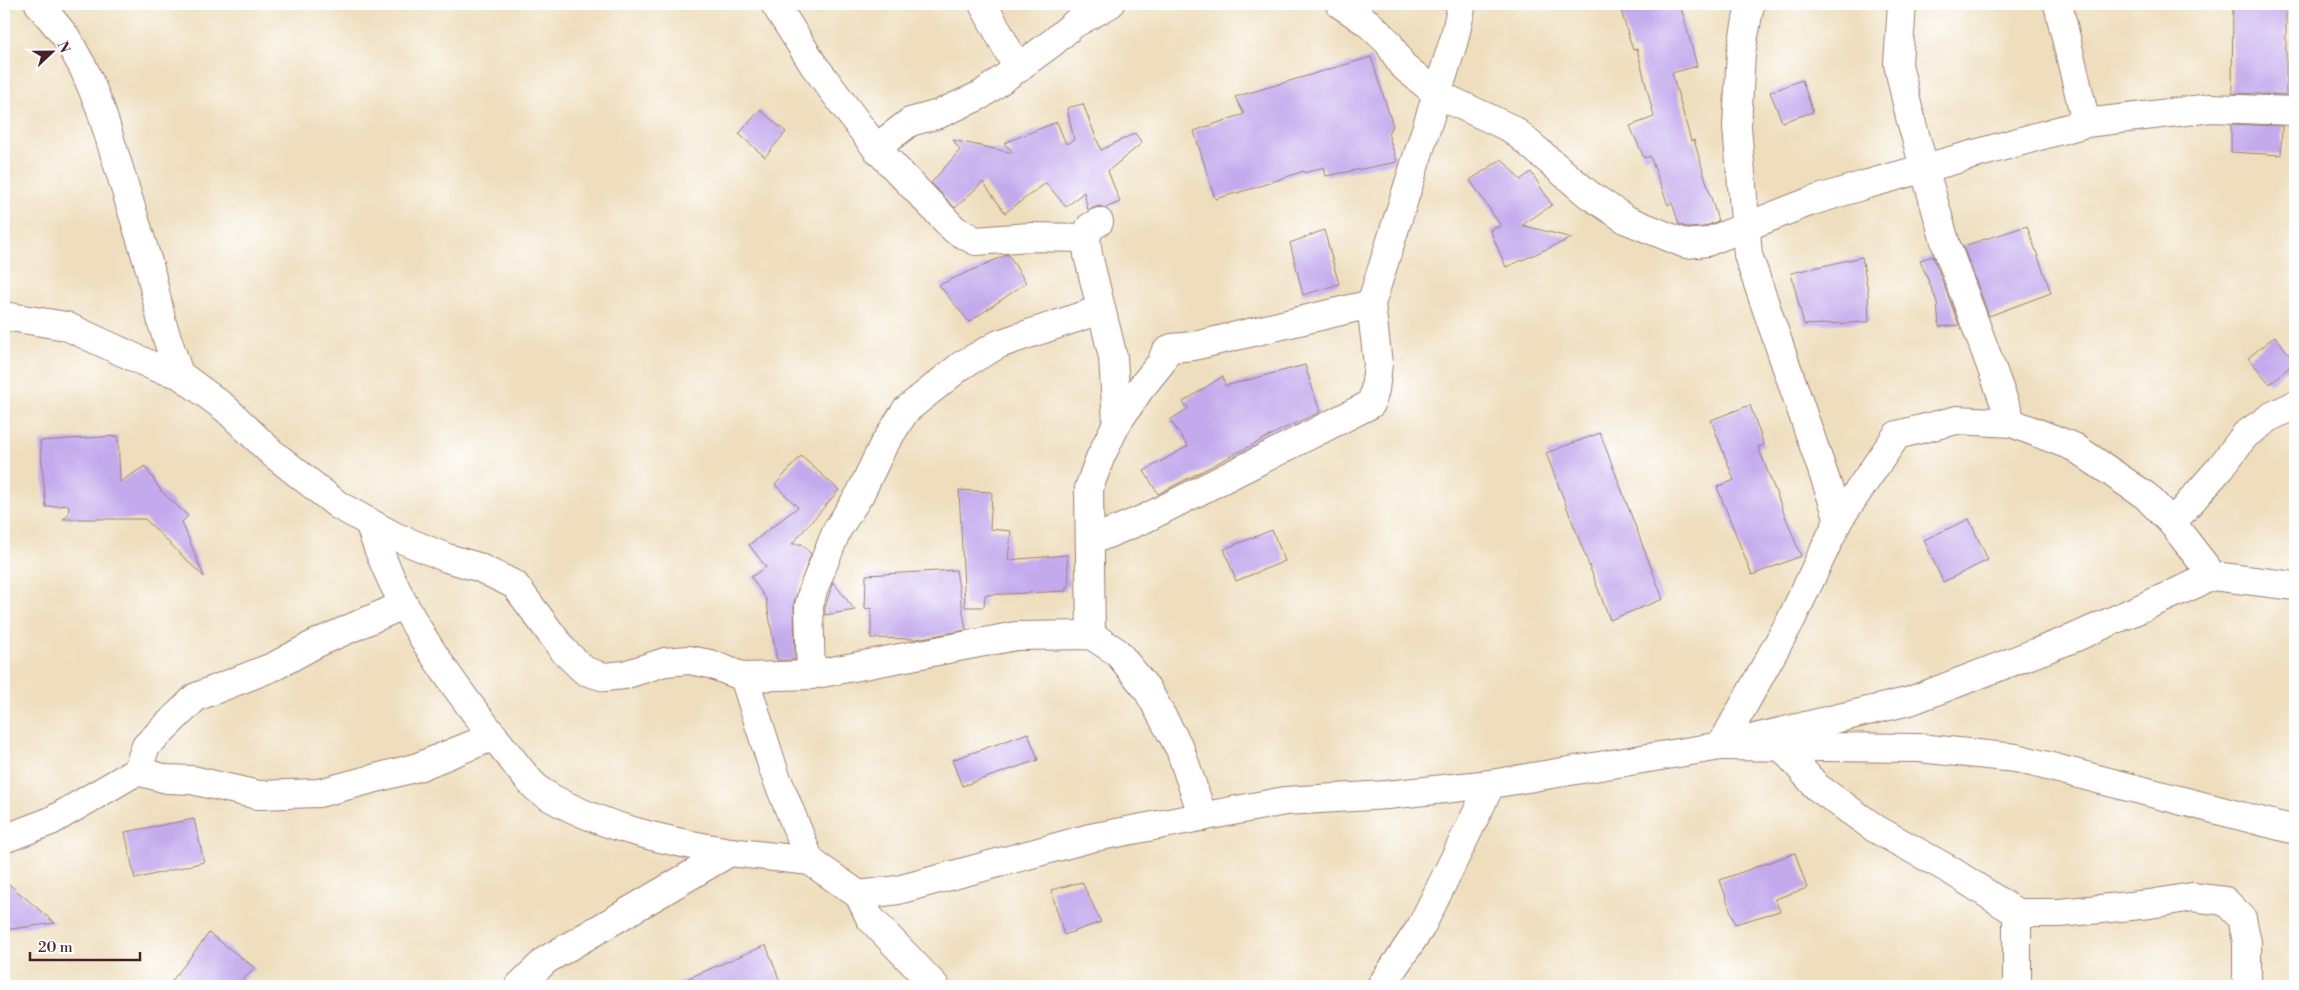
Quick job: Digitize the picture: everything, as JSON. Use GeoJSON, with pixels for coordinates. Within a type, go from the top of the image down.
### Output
{"type":"FeatureCollection","features":[{"type":"Feature","properties":{"kind":"street"},"geometry":{"type":"LineString","coordinates":[[39,4],[66,37],[84,69],[100,108],[150,269],[162,323],[179,374]]}},
{"type":"Feature","properties":{"kind":"street"},"geometry":{"type":"LineString","coordinates":[[776,4],[819,72],[876,148],[933,210],[955,230],[976,241],[1093,230],[1088,255],[1113,357],[1117,423]]}},
{"type":"Feature","properties":{"kind":"street"},"geometry":{"type":"LineString","coordinates":[[983,4],[1018,69]]}},
{"type":"Feature","properties":{"kind":"street"},"geometry":{"type":"LineString","coordinates":[[876,148],[910,122],[963,105],[1018,69],[1074,24],[1110,4]]}},
{"type":"Feature","properties":{"kind":"street"},"geometry":{"type":"LineString","coordinates":[[1340,4],[1368,23],[1388,42],[1402,64],[1437,94],[1512,129],[1588,194],[1627,220],[1686,244],[1707,242],[1809,202],[2086,123],[2211,108],[2295,111]]}},
{"type":"Feature","properties":{"kind":"street"},"geometry":{"type":"LineString","coordinates":[[1090,542],[1144,519],[1370,404],[1375,390],[1378,364],[1371,304],[1454,40],[1462,4]]}},
{"type":"Feature","properties":{"kind":"street"},"geometry":{"type":"LineString","coordinates":[[1750,4],[1742,52],[1737,128],[1748,255],[1839,519]]}},
{"type":"Feature","properties":{"kind":"street"},"geometry":{"type":"LineString","coordinates":[[1902,4],[1898,64],[1924,169],[1946,244],[2012,423]]}},
{"type":"Feature","properties":{"kind":"street"},"geometry":{"type":"LineString","coordinates":[[2058,4],[2086,123]]}},
{"type":"Feature","properties":{"kind":"street"},"geometry":{"type":"LineString","coordinates":[[1090,635],[1088,488],[1117,423],[1140,389],[1161,364],[1165,353],[1172,348],[1194,346],[1371,304]]}},
{"type":"Feature","properties":{"kind":"street"},"geometry":{"type":"LineString","coordinates":[[811,675],[809,606],[814,590],[837,530],[860,494],[884,446],[906,410],[954,370],[977,355],[1015,338],[1100,310]]}},
{"type":"Feature","properties":{"kind":"street"},"geometry":{"type":"LineString","coordinates":[[4,316],[66,326],[155,367],[179,374],[225,408],[272,453],[338,505],[394,536],[447,558],[478,567],[515,585],[564,650],[585,671],[605,677],[624,675],[665,662],[689,660],[710,664],[744,677],[811,675],[1016,636],[1090,635],[1117,652],[1147,689],[1180,749],[1203,817]]}},
{"type":"Feature","properties":{"kind":"street"},"geometry":{"type":"LineString","coordinates":[[2172,523],[2221,467],[2245,435],[2272,416],[2295,405]]}},
{"type":"Feature","properties":{"kind":"street"},"geometry":{"type":"LineString","coordinates":[[1721,746],[1791,620],[1839,519],[1897,435],[1957,420],[2012,423],[2074,446],[2146,496],[2172,523],[2213,576]]}},
{"type":"Feature","properties":{"kind":"street"},"geometry":{"type":"LineString","coordinates":[[369,522],[380,557],[403,604],[461,695],[542,792],[593,818],[666,841],[730,852],[810,861],[859,895],[870,918],[935,986]]}},
{"type":"Feature","properties":{"kind":"street"},"geometry":{"type":"LineString","coordinates":[[859,895],[898,890],[1090,838],[1285,802],[1387,795],[1491,784],[1721,746],[1910,701],[2074,638],[2213,576],[2295,586]]}},
{"type":"Feature","properties":{"kind":"street"},"geometry":{"type":"LineString","coordinates":[[4,839],[31,830],[57,817],[138,770],[146,746],[196,697],[275,666],[315,644],[403,604]]}},
{"type":"Feature","properties":{"kind":"street"},"geometry":{"type":"LineString","coordinates":[[744,677],[775,774],[810,861]]}},
{"type":"Feature","properties":{"kind":"street"},"geometry":{"type":"LineString","coordinates":[[138,770],[167,779],[192,780],[258,796],[319,793],[418,767],[494,736]]}},
{"type":"Feature","properties":{"kind":"street"},"geometry":{"type":"LineString","coordinates":[[1721,746],[1919,748],[2016,758],[2295,830]]}},
{"type":"Feature","properties":{"kind":"street"},"geometry":{"type":"LineString","coordinates":[[1782,747],[1818,787],[1876,830],[1950,870],[2017,913],[2060,913],[2150,904],[2192,897],[2225,901],[2242,918],[2247,942],[2247,986]]}},
{"type":"Feature","properties":{"kind":"street"},"geometry":{"type":"LineString","coordinates":[[1381,986],[1421,927],[1491,784]]}},
{"type":"Feature","properties":{"kind":"street"},"geometry":{"type":"LineString","coordinates":[[519,986],[553,956],[730,852]]}},
{"type":"Feature","properties":{"kind":"street"},"geometry":{"type":"LineString","coordinates":[[2017,913],[2017,986]]}},
{"type":"Feature","properties":{"kind":"building"},"geometry":{"type":"Polygon","coordinates":[[[1619,4],[1680,4],[1697,66],[1672,73],[1691,141],[1694,140],[1718,221],[1703,227],[1688,228],[1679,224],[1672,203],[1668,205],[1650,156],[1644,158],[1630,126],[1654,117],[1637,49],[1633,50],[1619,4]]]}},
{"type":"Feature","properties":{"kind":"building"},"geometry":{"type":"Polygon","coordinates":[[[2233,4],[2286,4],[2286,95],[2232,93],[2233,4]]]}},
{"type":"Feature","properties":{"kind":"building"},"geometry":{"type":"Polygon","coordinates":[[[1371,57],[1393,126],[1388,133],[1397,162],[1326,176],[1324,167],[1304,173],[1304,171],[1215,199],[1194,131],[1244,114],[1235,97],[1371,57]]]}},
{"type":"Feature","properties":{"kind":"building"},"geometry":{"type":"Polygon","coordinates":[[[1802,80],[1813,112],[1782,122],[1770,92],[1802,80]]]}},
{"type":"Feature","properties":{"kind":"building"},"geometry":{"type":"Polygon","coordinates":[[[1083,104],[1101,150],[1135,133],[1142,143],[1108,171],[1120,202],[1105,208],[1099,206],[1088,210],[1084,192],[1066,207],[1046,183],[1005,213],[983,182],[955,208],[931,183],[960,150],[953,140],[1013,153],[1004,143],[1057,122],[1066,144],[1074,140],[1067,108],[1083,104]]]}},
{"type":"Feature","properties":{"kind":"building"},"geometry":{"type":"Polygon","coordinates":[[[760,110],[786,132],[765,157],[739,134],[760,110]]]}},
{"type":"Feature","properties":{"kind":"building"},"geometry":{"type":"Polygon","coordinates":[[[2231,124],[2282,126],[2281,155],[2231,152],[2231,124]]]}},
{"type":"Feature","properties":{"kind":"building"},"geometry":{"type":"Polygon","coordinates":[[[1502,159],[1520,180],[1531,172],[1552,205],[1522,225],[1572,238],[1506,267],[1490,230],[1501,226],[1470,180],[1502,159]]]}},
{"type":"Feature","properties":{"kind":"building"},"geometry":{"type":"Polygon","coordinates":[[[2027,226],[2051,293],[1989,316],[1963,246],[2027,226]]]}},
{"type":"Feature","properties":{"kind":"building"},"geometry":{"type":"Polygon","coordinates":[[[1324,230],[1339,284],[1303,295],[1290,243],[1324,230]]]}},
{"type":"Feature","properties":{"kind":"building"},"geometry":{"type":"Polygon","coordinates":[[[1008,254],[1026,283],[969,322],[939,285],[1008,254]]]}},
{"type":"Feature","properties":{"kind":"building"},"geometry":{"type":"Polygon","coordinates":[[[1933,256],[1959,325],[1939,327],[1937,302],[1920,260],[1933,256]]]}},
{"type":"Feature","properties":{"kind":"building"},"geometry":{"type":"Polygon","coordinates":[[[1862,257],[1868,291],[1869,322],[1804,325],[1791,273],[1862,257]]]}},
{"type":"Feature","properties":{"kind":"building"},"geometry":{"type":"Polygon","coordinates":[[[2275,336],[2295,362],[2270,384],[2248,358],[2275,336]]]}},
{"type":"Feature","properties":{"kind":"building"},"geometry":{"type":"Polygon","coordinates":[[[1305,365],[1320,412],[1281,430],[1158,494],[1144,471],[1188,446],[1170,420],[1188,408],[1183,402],[1223,376],[1225,386],[1305,365]]]}},
{"type":"Feature","properties":{"kind":"building"},"geometry":{"type":"Polygon","coordinates":[[[1750,405],[1764,445],[1758,447],[1801,556],[1752,575],[1717,487],[1734,480],[1711,420],[1750,405]]]}},
{"type":"Feature","properties":{"kind":"building"},"geometry":{"type":"Polygon","coordinates":[[[1600,433],[1663,599],[1610,620],[1546,453],[1600,433]]]}},
{"type":"Feature","properties":{"kind":"building"},"geometry":{"type":"Polygon","coordinates":[[[118,436],[120,482],[145,466],[161,491],[188,516],[182,522],[204,577],[145,519],[63,519],[68,516],[69,505],[46,507],[40,441],[118,436]]]}},
{"type":"Feature","properties":{"kind":"building"},"geometry":{"type":"Polygon","coordinates":[[[801,456],[839,490],[792,544],[802,544],[811,554],[794,602],[795,660],[777,660],[766,599],[751,577],[766,567],[749,545],[798,507],[775,485],[801,456]]]}},
{"type":"Feature","properties":{"kind":"building"},"geometry":{"type":"Polygon","coordinates":[[[959,490],[992,492],[990,529],[1011,531],[1008,560],[1067,555],[1069,586],[1066,586],[1066,591],[985,595],[984,607],[965,607],[959,490]]]}},
{"type":"Feature","properties":{"kind":"building"},"geometry":{"type":"Polygon","coordinates":[[[1969,519],[1988,560],[1943,582],[1924,540],[1969,519]]]}},
{"type":"Feature","properties":{"kind":"building"},"geometry":{"type":"Polygon","coordinates":[[[1272,530],[1285,561],[1236,581],[1224,549],[1272,530]]]}},
{"type":"Feature","properties":{"kind":"building"},"geometry":{"type":"Polygon","coordinates":[[[956,570],[966,630],[917,639],[871,638],[871,608],[865,609],[866,575],[956,570]]]}},
{"type":"Feature","properties":{"kind":"building"},"geometry":{"type":"Polygon","coordinates":[[[833,582],[855,610],[825,615],[825,608],[833,582]]]}},
{"type":"Feature","properties":{"kind":"building"},"geometry":{"type":"Polygon","coordinates":[[[1028,733],[1038,760],[962,786],[952,760],[1028,733]]]}},
{"type":"Feature","properties":{"kind":"building"},"geometry":{"type":"Polygon","coordinates":[[[194,819],[204,862],[135,879],[125,832],[194,819]]]}},
{"type":"Feature","properties":{"kind":"building"},"geometry":{"type":"Polygon","coordinates":[[[1795,853],[1807,888],[1775,899],[1780,911],[1735,924],[1720,880],[1795,853]]]}},
{"type":"Feature","properties":{"kind":"building"},"geometry":{"type":"Polygon","coordinates":[[[4,880],[55,923],[4,930],[4,880]]]}},
{"type":"Feature","properties":{"kind":"building"},"geometry":{"type":"Polygon","coordinates":[[[1082,882],[1101,922],[1064,935],[1051,890],[1082,882]]]}},
{"type":"Feature","properties":{"kind":"building"},"geometry":{"type":"Polygon","coordinates":[[[209,933],[255,968],[236,986],[168,986],[209,933]]]}},
{"type":"Feature","properties":{"kind":"building"},"geometry":{"type":"Polygon","coordinates":[[[766,945],[779,979],[761,986],[670,986],[766,945]]]}}]}
